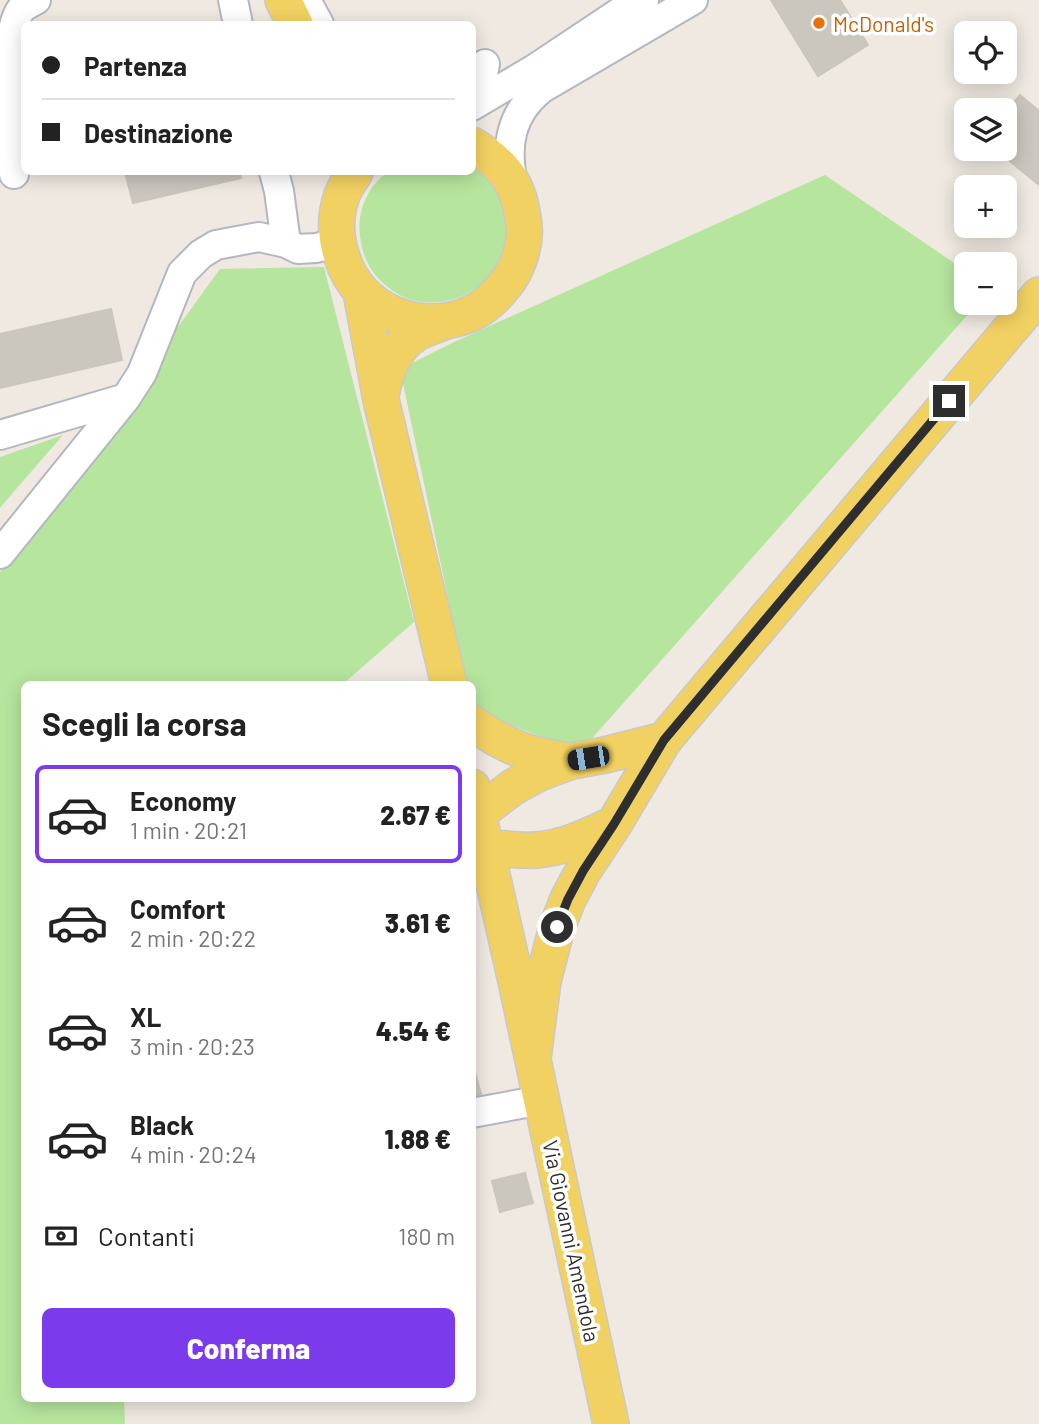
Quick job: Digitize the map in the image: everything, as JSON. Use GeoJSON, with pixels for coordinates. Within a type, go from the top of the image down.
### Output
{"type":"FeatureCollection","features":[{"type":"Feature","properties":{"kind":"main road"},"geometry":{"type":"LineString","coordinates":[[283,0],[287,21]]}},
{"type":"Feature","properties":{"kind":"main road"},"geometry":{"type":"LineString","coordinates":[[283,0],[294,21]]}},
{"type":"Feature","properties":{"kind":"main road"},"geometry":{"type":"LineString","coordinates":[[381,400],[384,380],[405,342],[416,334],[472,313],[493,299],[510,280],[520,257],[524,232],[522,207],[513,183],[493,158],[476,147]]}},
{"type":"Feature","properties":{"kind":"main road"},"geometry":{"type":"LineString","coordinates":[[344,179],[337,218],[337,243],[345,269],[361,292],[379,307],[401,318],[424,322],[448,321]]}},
{"type":"Feature","properties":{"kind":"main road"},"geometry":{"type":"LineString","coordinates":[[361,292],[381,400],[448,681]]}},
{"type":"Feature","properties":{"kind":"main road"},"geometry":{"type":"LineString","coordinates":[[533,1058],[543,981],[557,927],[568,899],[664,740],[1039,295]]}},
{"type":"Feature","properties":{"kind":"main road"},"geometry":{"type":"LineString","coordinates":[[476,726],[504,744],[527,753],[572,761]]}},
{"type":"Feature","properties":{"kind":"main road"},"geometry":{"type":"LineString","coordinates":[[476,800],[572,761],[664,740]]}},
{"type":"Feature","properties":{"kind":"main road","name":"Via Giovanni Amendola"},"geometry":{"type":"LineString","coordinates":[[476,800],[611,1424]]}},
{"type":"Feature","properties":{"kind":"main road"},"geometry":{"type":"LineString","coordinates":[[486,847],[534,850],[552,848],[592,835],[614,824]]}},
{"type":"Feature","properties":{"kind":"street"},"geometry":{"type":"LineString","coordinates":[[14,174],[6,76],[10,30],[21,9],[36,0]]}},
{"type":"Feature","properties":{"kind":"street"},"geometry":{"type":"LineString","coordinates":[[233,0],[237,21]]}},
{"type":"Feature","properties":{"kind":"street"},"geometry":{"type":"LineString","coordinates":[[306,0],[316,21]]}},
{"type":"Feature","properties":{"kind":"street"},"geometry":{"type":"LineString","coordinates":[[513,183],[509,161],[510,141],[516,120],[529,100],[541,89],[693,0]]}},
{"type":"Feature","properties":{"kind":"street"},"geometry":{"type":"LineString","coordinates":[[619,44],[628,3]]}},
{"type":"Feature","properties":{"kind":"street"},"geometry":{"type":"LineString","coordinates":[[476,103],[536,68],[628,3]]}},
{"type":"Feature","properties":{"kind":"street"},"geometry":{"type":"LineString","coordinates":[[476,95],[485,64]]}},
{"type":"Feature","properties":{"kind":"street"},"geometry":{"type":"LineString","coordinates":[[275,175],[286,243]]}},
{"type":"Feature","properties":{"kind":"street"},"geometry":{"type":"LineString","coordinates":[[0,554],[142,373],[182,273],[201,254],[216,245],[259,237],[286,243],[298,249],[337,243]]}},
{"type":"Feature","properties":{"kind":"street"},"geometry":{"type":"LineString","coordinates":[[0,435],[125,398]]}},
{"type":"Feature","properties":{"kind":"street"},"geometry":{"type":"LineString","coordinates":[[476,1112],[542,1100]]}},
{"type":"Feature","properties":{"kind":"green space"},"geometry":{"type":"Polygon","coordinates":[[[476,170],[489,181],[502,206],[506,240],[499,261],[486,279],[469,293],[448,301],[425,302],[403,297],[383,283],[364,256],[359,227],[365,200],[384,175],[476,175],[476,170]]]}},
{"type":"Feature","properties":{"kind":"green space"},"geometry":{"type":"Polygon","coordinates":[[[825,175],[954,263],[954,315],[967,315],[580,752],[476,711],[476,681],[465,681],[400,369],[454,342],[825,175]]]}},
{"type":"Feature","properties":{"kind":"green space"},"geometry":{"type":"Polygon","coordinates":[[[324,267],[414,622],[346,681],[21,681],[21,1402],[124,1402],[125,1424],[0,1424],[0,572],[220,269],[324,267]]]}},
{"type":"Feature","properties":{"kind":"green space"},"geometry":{"type":"Polygon","coordinates":[[[63,435],[4,503],[0,508],[0,457],[63,435]]]}},
{"type":"Feature","properties":{"kind":"building","name":"McDonald's"},"geometry":{"type":"Polygon","coordinates":[[[771,0],[840,0],[868,45],[818,76],[771,0]]]}},
{"type":"Feature","properties":{"kind":"building"},"geometry":{"type":"Polygon","coordinates":[[[1020,95],[1039,111],[1039,185],[1010,161],[1017,161],[1017,99],[1020,95]]]}},
{"type":"Feature","properties":{"kind":"building"},"geometry":{"type":"Polygon","coordinates":[[[126,175],[240,175],[241,178],[133,203],[126,175]]]}},
{"type":"Feature","properties":{"kind":"building"},"geometry":{"type":"Polygon","coordinates":[[[111,309],[122,360],[0,388],[0,334],[111,309]]]}},
{"type":"Feature","properties":{"kind":"building"},"geometry":{"type":"Polygon","coordinates":[[[476,1076],[481,1094],[476,1096],[476,1076]]]}},
{"type":"Feature","properties":{"kind":"building"},"geometry":{"type":"Polygon","coordinates":[[[525,1173],[533,1203],[500,1212],[492,1181],[525,1173]]]}},
{"type":"Feature","properties":{"kind":"place","name":"McDonald's"},"geometry":{"type":"Point","coordinates":[819,23]}},
{"type":"Feature","properties":{"kind":"route"},"geometry":{"type":"LineString","coordinates":[[557,927],[583,871],[664,740],[949,401]]}}]}
